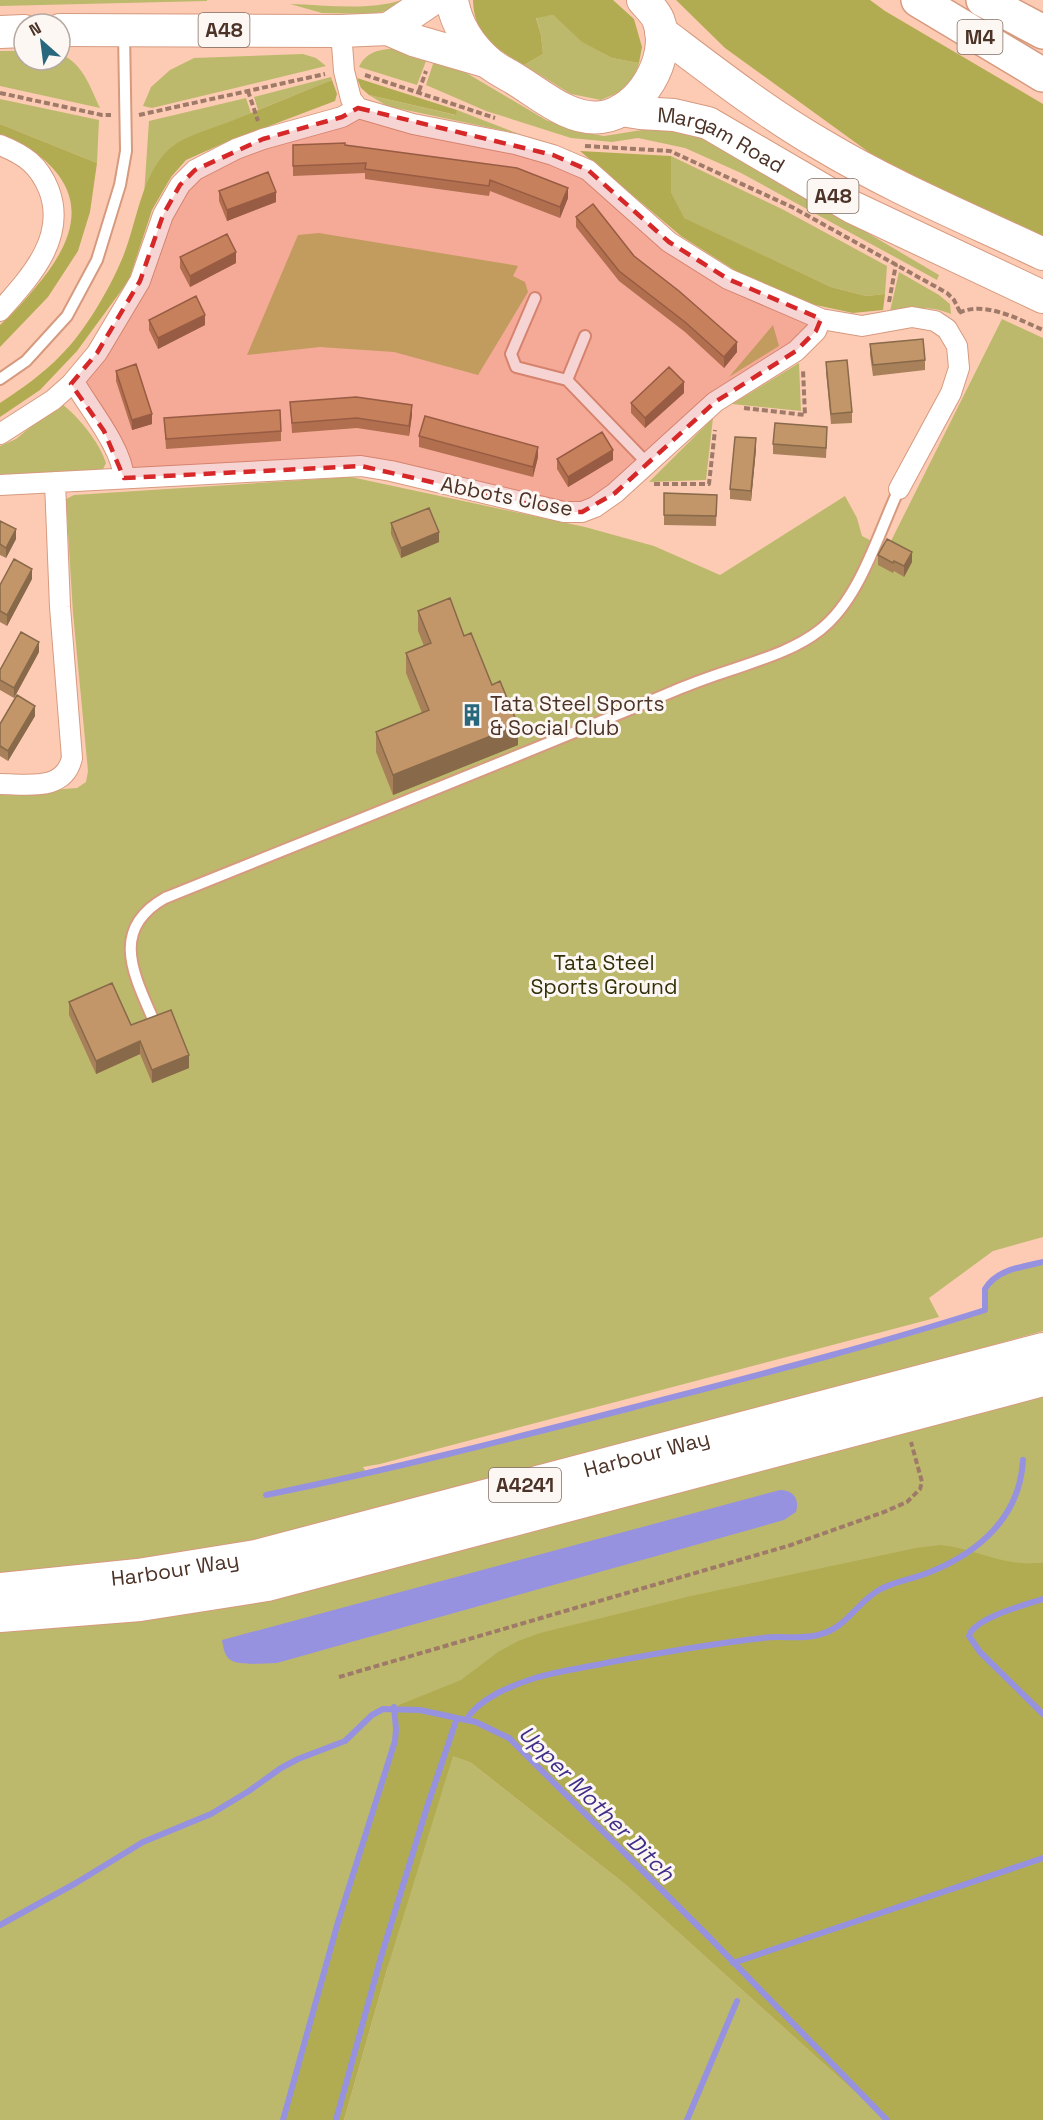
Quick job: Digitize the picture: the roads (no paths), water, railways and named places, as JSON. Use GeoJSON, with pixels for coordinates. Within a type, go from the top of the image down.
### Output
{"type":"FeatureCollection","features":[{"type":"Feature","properties":{"kind":"highway","name":"M4"},"geometry":{"type":"LineString","coordinates":[[918,0],[1043,75]]}},
{"type":"Feature","properties":{"kind":"highway","name":"M4"},"geometry":{"type":"LineString","coordinates":[[983,0],[1043,32]]}},
{"type":"Feature","properties":{"kind":"main road"},"geometry":{"type":"LineString","coordinates":[[388,29],[431,0]]}},
{"type":"Feature","properties":{"kind":"main road"},"geometry":{"type":"LineString","coordinates":[[452,0],[455,16],[463,33],[488,62],[562,108],[585,117],[603,117],[621,110],[645,90],[662,51],[662,32],[659,20],[643,0]]}},
{"type":"Feature","properties":{"kind":"main road","name":"A48"},"geometry":{"type":"LineString","coordinates":[[72,30],[341,31],[388,29],[416,41],[488,62]]}},
{"type":"Feature","properties":{"kind":"main road","name":"Margam Road"},"geometry":{"type":"LineString","coordinates":[[662,32],[762,108],[822,146],[882,179],[1043,254]]}},
{"type":"Feature","properties":{"kind":"main road","name":"Margam Road"},"geometry":{"type":"LineString","coordinates":[[621,110],[674,115],[708,123],[852,207],[1043,297]]}},
{"type":"Feature","properties":{"kind":"main road","name":"Harbour Way"},"geometry":{"type":"LineString","coordinates":[[0,1589],[138,1575],[256,1556],[1043,1349]]}},
{"type":"Feature","properties":{"kind":"main road","name":"Harbour Way"},"geometry":{"type":"LineString","coordinates":[[0,1616],[140,1605],[267,1586],[1043,1380]]}},
{"type":"Feature","properties":{"kind":"street"},"geometry":{"type":"LineString","coordinates":[[341,31],[344,71],[351,99],[358,108],[413,124],[515,144],[553,155],[588,170],[669,242],[728,279],[821,319],[862,326],[912,317],[935,321],[947,329],[957,345],[959,368],[951,393],[899,489]]}},
{"type":"Feature","properties":{"kind":"street"},"geometry":{"type":"LineString","coordinates":[[0,434],[53,400],[71,384],[97,353],[141,280],[163,215],[180,185],[195,170],[263,138],[342,117],[358,108]]}},
{"type":"Feature","properties":{"kind":"street"},"geometry":{"type":"LineString","coordinates":[[0,145],[35,165],[46,182],[54,203],[54,227],[46,250],[30,278],[0,311]]}},
{"type":"Feature","properties":{"kind":"street","name":"Abbots Close"},"geometry":{"type":"LineString","coordinates":[[0,485],[361,466],[564,512],[582,512],[595,507],[715,402],[796,351],[816,331],[821,319]]}},
{"type":"Feature","properties":{"kind":"street"},"geometry":{"type":"LineString","coordinates":[[71,384],[77,387],[118,456],[123,478]]}},
{"type":"Feature","properties":{"kind":"street"},"geometry":{"type":"LineString","coordinates":[[0,784],[40,784],[55,781],[65,775],[72,758],[60,607],[55,482]]}},
{"type":"Feature","properties":{"kind":"lane"},"geometry":{"type":"LineString","coordinates":[[0,379],[26,361],[67,316],[97,260],[120,185],[126,151],[124,29]]}},
{"type":"Feature","properties":{"kind":"lane"},"geometry":{"type":"LineString","coordinates":[[535,298],[511,354],[516,367],[567,380],[642,468]]}},
{"type":"Feature","properties":{"kind":"lane"},"geometry":{"type":"LineString","coordinates":[[567,380],[585,336]]}},
{"type":"Feature","properties":{"kind":"lane"},"geometry":{"type":"LineString","coordinates":[[153,1019],[133,968],[130,946],[135,925],[153,905],[165,898],[368,818],[694,682],[787,649],[820,630],[854,591],[899,489]]}},
{"type":"Feature","properties":{"kind":"waterway"},"geometry":{"type":"LineString","coordinates":[[266,1495],[404,1465],[540,1431],[941,1324],[985,1310],[985,1289],[996,1277],[1019,1267],[1043,1262]]}},
{"type":"Feature","properties":{"kind":"waterway"},"geometry":{"type":"LineString","coordinates":[[466,1720],[479,1705],[496,1694],[525,1681],[552,1673],[704,1646],[770,1637],[811,1636],[828,1632],[879,1590],[948,1564],[981,1543],[994,1530],[1014,1498],[1023,1460]]}},
{"type":"Feature","properties":{"kind":"waterway"},"geometry":{"type":"LineString","coordinates":[[1043,1599],[990,1618],[980,1623],[969,1636],[980,1652],[1043,1714]]}},
{"type":"Feature","properties":{"kind":"waterway"},"geometry":{"type":"LineString","coordinates":[[283,2120],[338,1922],[395,1741],[394,1707]]}},
{"type":"Feature","properties":{"kind":"waterway","name":"Upper Mother Ditch"},"geometry":{"type":"LineString","coordinates":[[0,1925],[76,1883],[143,1842],[211,1814],[281,1768],[345,1741],[372,1715],[383,1709],[420,1710],[476,1722],[509,1738],[706,1934],[887,2120]]}},
{"type":"Feature","properties":{"kind":"waterway"},"geometry":{"type":"LineString","coordinates":[[336,2120],[381,1957],[457,1718]]}},
{"type":"Feature","properties":{"kind":"waterway"},"geometry":{"type":"LineString","coordinates":[[733,1963],[1043,1858]]}},
{"type":"Feature","properties":{"kind":"waterway"},"geometry":{"type":"LineString","coordinates":[[687,2120],[737,2001]]}},
{"type":"Feature","properties":{"kind":"place","name":"Tata Steel Sports & Social Club"},"geometry":{"type":"Point","coordinates":[472,715]}},
{"type":"Feature","properties":{"kind":"park label","name":"Tata Steel Sports Ground"},"geometry":{"type":"Point","coordinates":[604,974]}}]}
